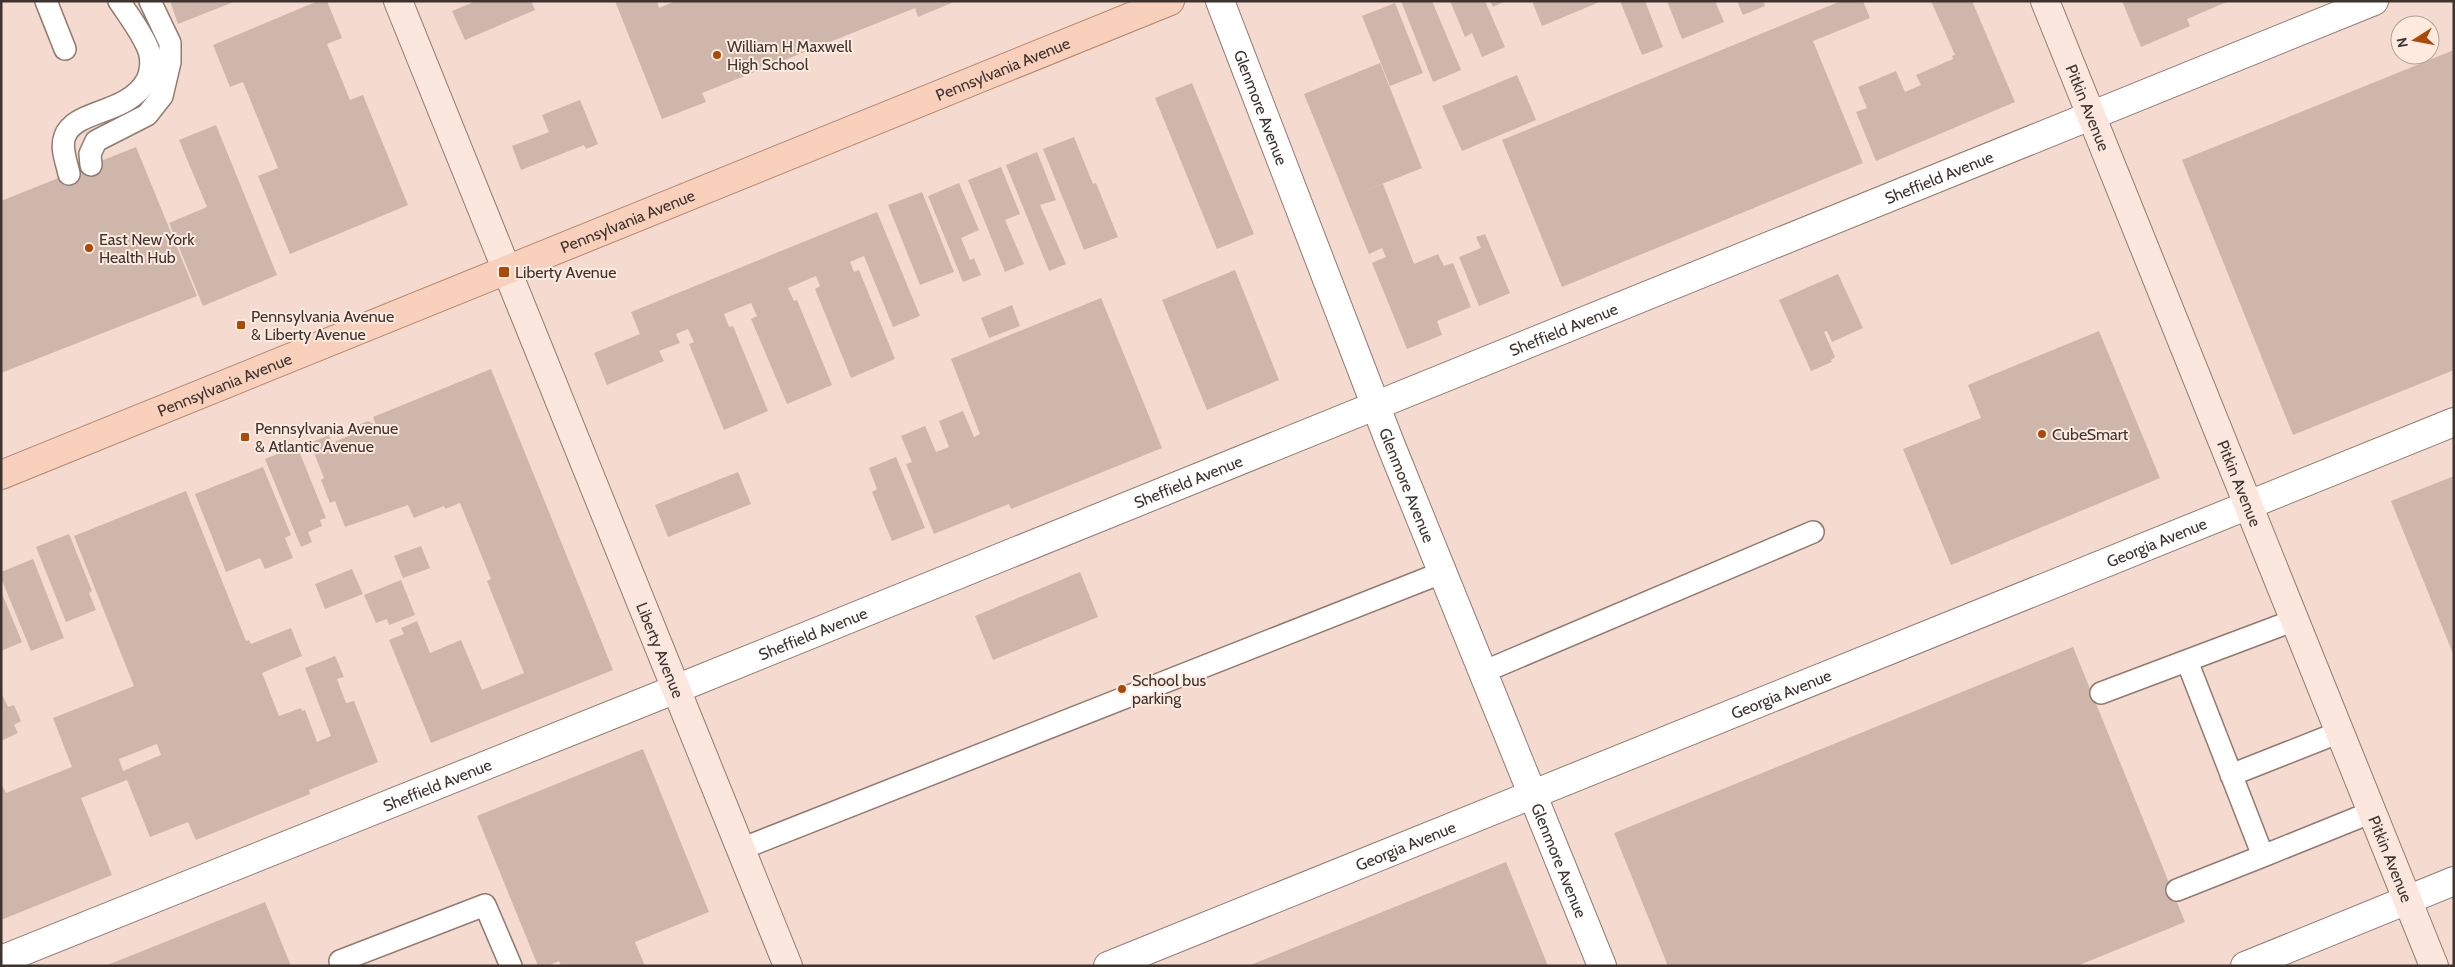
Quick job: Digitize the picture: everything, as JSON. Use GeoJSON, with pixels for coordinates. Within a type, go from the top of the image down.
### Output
{"type":"FeatureCollection","features":[{"type":"Feature","properties":{"kind":"main road","name":"Pennsylvania Avenue"},"geometry":{"type":"LineString","coordinates":[[1,475],[1170,1]]}},
{"type":"Feature","properties":{"kind":"street","name":"Liberty Avenue"},"geometry":{"type":"LineString","coordinates":[[398,1],[508,269],[788,966]]}},
{"type":"Feature","properties":{"kind":"street","name":"Glenmore Avenue"},"geometry":{"type":"LineString","coordinates":[[1220,1],[1441,573],[1602,966]]}},
{"type":"Feature","properties":{"kind":"street","name":"Pitkin Avenue"},"geometry":{"type":"LineString","coordinates":[[2045,1],[2434,966]]}},
{"type":"Feature","properties":{"kind":"street","name":"Sheffield Avenue"},"geometry":{"type":"LineString","coordinates":[[1,960],[676,689],[2374,1]]}},
{"type":"Feature","properties":{"kind":"street","name":"Georgia Avenue"},"geometry":{"type":"LineString","coordinates":[[1108,966],[2454,422]]}},
{"type":"Feature","properties":{"kind":"street"},"geometry":{"type":"LineString","coordinates":[[2245,966],[2454,881]]}},
{"type":"Feature","properties":{"kind":"lane"},"geometry":{"type":"LineString","coordinates":[[46,1],[65,49]]}},
{"type":"Feature","properties":{"kind":"lane"},"geometry":{"type":"LineString","coordinates":[[69,174],[63,147],[64,137],[70,127],[79,120],[125,102],[140,92],[151,73],[149,51],[119,1]]}},
{"type":"Feature","properties":{"kind":"lane"},"geometry":{"type":"LineString","coordinates":[[91,165],[90,154],[96,141],[147,115],[162,96],[170,62],[170,42],[150,1]]}},
{"type":"Feature","properties":{"kind":"lane"},"geometry":{"type":"LineString","coordinates":[[1483,672],[1813,532]]}},
{"type":"Feature","properties":{"kind":"lane"},"geometry":{"type":"LineString","coordinates":[[741,849],[1441,573]]}},
{"type":"Feature","properties":{"kind":"lane"},"geometry":{"type":"LineString","coordinates":[[2101,693],[2295,620]]}},
{"type":"Feature","properties":{"kind":"lane"},"geometry":{"type":"LineString","coordinates":[[2187,660],[2262,856]]}},
{"type":"Feature","properties":{"kind":"lane"},"geometry":{"type":"LineString","coordinates":[[2231,775],[2340,732]]}},
{"type":"Feature","properties":{"kind":"lane"},"geometry":{"type":"LineString","coordinates":[[2177,890],[2372,812]]}},
{"type":"Feature","properties":{"kind":"lane"},"geometry":{"type":"LineString","coordinates":[[340,961],[485,905],[511,966]]}},
{"type":"Feature","properties":{"kind":"building"},"geometry":{"type":"Polygon","coordinates":[[[170,1],[236,1],[178,24],[170,1]]]}},
{"type":"Feature","properties":{"kind":"building"},"geometry":{"type":"Polygon","coordinates":[[[318,1],[327,1],[342,38],[327,44],[350,100],[363,95],[408,205],[290,254],[258,176],[278,168],[243,82],[230,87],[213,45],[318,1]]]}},
{"type":"Feature","properties":{"kind":"building"},"geometry":{"type":"Polygon","coordinates":[[[476,1],[531,1],[535,10],[465,40],[452,11],[476,1]]]}},
{"type":"Feature","properties":{"kind":"building","name":"William H Maxwell High School"},"geometry":{"type":"Polygon","coordinates":[[[615,1],[657,1],[659,8],[675,1],[956,1],[918,17],[915,8],[702,93],[706,102],[662,119],[615,1]]]}},
{"type":"Feature","properties":{"kind":"building"},"geometry":{"type":"Polygon","coordinates":[[[1401,1],[1432,1],[1461,70],[1433,82],[1401,1]]]}},
{"type":"Feature","properties":{"kind":"building"},"geometry":{"type":"Polygon","coordinates":[[[1450,1],[1485,1],[1505,47],[1482,57],[1472,33],[1465,37],[1450,1]]]}},
{"type":"Feature","properties":{"kind":"building"},"geometry":{"type":"Polygon","coordinates":[[[1490,1],[1506,1],[1493,7],[1490,1]]]}},
{"type":"Feature","properties":{"kind":"building"},"geometry":{"type":"Polygon","coordinates":[[[1532,1],[1602,1],[1542,26],[1532,1]]]}},
{"type":"Feature","properties":{"kind":"building"},"geometry":{"type":"Polygon","coordinates":[[[1620,1],[1645,1],[1663,47],[1642,55],[1620,1]]]}},
{"type":"Feature","properties":{"kind":"building"},"geometry":{"type":"Polygon","coordinates":[[[1667,1],[1715,1],[1724,22],[1682,39],[1667,1]]]}},
{"type":"Feature","properties":{"kind":"building"},"geometry":{"type":"Polygon","coordinates":[[[1737,1],[1763,1],[1765,6],[1743,15],[1737,1]]]}},
{"type":"Feature","properties":{"kind":"building"},"geometry":{"type":"Polygon","coordinates":[[[1841,1],[1863,1],[1870,18],[1813,41],[1863,163],[1562,287],[1502,140],[1841,1]]]}},
{"type":"Feature","properties":{"kind":"building"},"geometry":{"type":"Polygon","coordinates":[[[1931,1],[1972,1],[2015,102],[1876,161],[1856,112],[1867,108],[1858,87],[1896,71],[1905,92],[1921,85],[1916,75],[1953,59],[1952,56],[1955,55],[1931,1]]]}},
{"type":"Feature","properties":{"kind":"building"},"geometry":{"type":"Polygon","coordinates":[[[2122,1],[2229,1],[2187,19],[2190,26],[2141,47],[2122,1]]]}},
{"type":"Feature","properties":{"kind":"building"},"geometry":{"type":"Polygon","coordinates":[[[1395,3],[1423,73],[1390,86],[1362,16],[1395,3]]]}},
{"type":"Feature","properties":{"kind":"building"},"geometry":{"type":"Polygon","coordinates":[[[2454,50],[2454,370],[2293,435],[2182,160],[2417,65],[2440,65],[2440,56],[2454,50]]]}},
{"type":"Feature","properties":{"kind":"building"},"geometry":{"type":"Polygon","coordinates":[[[1380,63],[1422,168],[1362,192],[1383,184],[1414,264],[1438,254],[1444,266],[1453,263],[1471,307],[1437,321],[1442,335],[1407,349],[1372,263],[1386,257],[1382,248],[1369,254],[1304,94],[1380,63]]]}},
{"type":"Feature","properties":{"kind":"building"},"geometry":{"type":"Polygon","coordinates":[[[1517,75],[1536,120],[1462,151],[1442,106],[1517,75]]]}},
{"type":"Feature","properties":{"kind":"building"},"geometry":{"type":"Polygon","coordinates":[[[1192,83],[1254,234],[1217,249],[1155,98],[1192,83]]]}},
{"type":"Feature","properties":{"kind":"building"},"geometry":{"type":"Polygon","coordinates":[[[580,100],[598,144],[586,149],[584,145],[521,170],[512,146],[549,132],[542,115],[580,100]]]}},
{"type":"Feature","properties":{"kind":"building"},"geometry":{"type":"Polygon","coordinates":[[[216,125],[277,275],[203,306],[169,223],[207,207],[179,140],[216,125]]]}},
{"type":"Feature","properties":{"kind":"building"},"geometry":{"type":"Polygon","coordinates":[[[1074,137],[1093,184],[1096,183],[1118,237],[1084,250],[1043,149],[1074,137]]]}},
{"type":"Feature","properties":{"kind":"building","name":"East New York Health Hub"},"geometry":{"type":"Polygon","coordinates":[[[136,147],[197,296],[1,373],[1,201],[136,147]]]}},
{"type":"Feature","properties":{"kind":"building"},"geometry":{"type":"Polygon","coordinates":[[[1037,152],[1056,200],[1040,205],[1066,264],[1049,271],[1006,165],[1037,152]]]}},
{"type":"Feature","properties":{"kind":"building"},"geometry":{"type":"Polygon","coordinates":[[[1001,167],[1020,214],[1005,220],[1024,264],[1005,272],[968,180],[1001,167]]]}},
{"type":"Feature","properties":{"kind":"building"},"geometry":{"type":"Polygon","coordinates":[[[959,183],[979,230],[961,238],[970,260],[974,258],[981,275],[963,282],[928,196],[959,183]]]}},
{"type":"Feature","properties":{"kind":"building"},"geometry":{"type":"Polygon","coordinates":[[[922,192],[954,272],[920,285],[888,205],[922,192]]]}},
{"type":"Feature","properties":{"kind":"building"},"geometry":{"type":"Polygon","coordinates":[[[877,212],[920,316],[893,327],[864,256],[850,262],[854,272],[859,270],[895,359],[851,378],[815,289],[820,286],[816,276],[788,288],[794,301],[797,300],[832,385],[787,404],[751,319],[757,316],[751,303],[724,314],[729,327],[733,326],[768,411],[724,430],[689,344],[694,342],[688,329],[676,334],[680,343],[659,351],[664,361],[607,385],[594,353],[640,334],[631,312],[877,212]]]}},
{"type":"Feature","properties":{"kind":"building"},"geometry":{"type":"Polygon","coordinates":[[[1485,234],[1510,293],[1479,306],[1459,257],[1481,248],[1476,237],[1485,234]]]}},
{"type":"Feature","properties":{"kind":"building"},"geometry":{"type":"Polygon","coordinates":[[[1235,270],[1279,380],[1207,410],[1162,300],[1235,270]]]}},
{"type":"Feature","properties":{"kind":"building"},"geometry":{"type":"Polygon","coordinates":[[[1838,274],[1863,328],[1832,342],[1827,331],[1824,332],[1835,357],[1831,360],[1832,362],[1811,371],[1779,300],[1838,274]]]}},
{"type":"Feature","properties":{"kind":"building"},"geometry":{"type":"Polygon","coordinates":[[[1101,298],[1162,448],[1011,509],[1009,504],[934,534],[906,464],[912,462],[901,436],[925,426],[936,452],[949,447],[939,421],[963,411],[974,437],[980,434],[951,359],[1101,298]]]}},
{"type":"Feature","properties":{"kind":"building"},"geometry":{"type":"Polygon","coordinates":[[[1012,305],[1020,326],[989,338],[981,318],[1012,305]]]}},
{"type":"Feature","properties":{"kind":"building","name":"CubeSmart"},"geometry":{"type":"Polygon","coordinates":[[[2099,331],[2160,478],[1951,565],[1903,449],[1981,418],[1968,385],[2099,331]]]}},
{"type":"Feature","properties":{"kind":"building"},"geometry":{"type":"Polygon","coordinates":[[[491,369],[613,670],[431,743],[389,640],[404,634],[401,628],[417,621],[430,653],[461,640],[482,690],[524,673],[487,581],[491,579],[460,503],[445,509],[444,506],[414,518],[408,505],[345,527],[335,501],[330,503],[321,480],[324,478],[310,443],[329,435],[332,443],[354,434],[353,427],[368,421],[376,425],[373,417],[491,369]]]}},
{"type":"Feature","properties":{"kind":"building"},"geometry":{"type":"Polygon","coordinates":[[[297,446],[326,518],[320,520],[322,526],[308,532],[312,542],[301,547],[265,459],[297,446]]]}},
{"type":"Feature","properties":{"kind":"building"},"geometry":{"type":"Polygon","coordinates":[[[896,457],[925,528],[892,541],[872,492],[877,489],[869,468],[896,457]]]}},
{"type":"Feature","properties":{"kind":"building"},"geometry":{"type":"Polygon","coordinates":[[[263,467],[291,535],[285,538],[293,558],[265,569],[260,558],[226,572],[195,494],[263,467]]]}},
{"type":"Feature","properties":{"kind":"building"},"geometry":{"type":"Polygon","coordinates":[[[738,472],[751,504],[668,537],[655,505],[738,472]]]}},
{"type":"Feature","properties":{"kind":"building"},"geometry":{"type":"Polygon","coordinates":[[[2454,476],[2454,656],[2391,501],[2454,476]]]}},
{"type":"Feature","properties":{"kind":"building"},"geometry":{"type":"Polygon","coordinates":[[[186,491],[246,641],[249,640],[251,644],[291,628],[302,656],[262,673],[279,716],[301,708],[302,711],[305,710],[317,742],[331,736],[305,668],[335,656],[344,677],[337,679],[346,703],[354,701],[378,762],[309,790],[310,794],[196,840],[188,822],[150,837],[127,780],[81,798],[112,875],[1,920],[1,783],[6,793],[72,767],[53,718],[134,686],[74,536],[186,491]],[[157,744],[119,759],[123,771],[161,755],[157,744]]]}},
{"type":"Feature","properties":{"kind":"building"},"geometry":{"type":"Polygon","coordinates":[[[69,534],[92,591],[89,593],[96,610],[66,622],[36,547],[69,534]]]}},
{"type":"Feature","properties":{"kind":"building"},"geometry":{"type":"Polygon","coordinates":[[[421,546],[430,568],[403,578],[394,556],[421,546]]]}},
{"type":"Feature","properties":{"kind":"building"},"geometry":{"type":"Polygon","coordinates":[[[33,559],[64,638],[31,651],[1,578],[1,572],[33,559]]]}},
{"type":"Feature","properties":{"kind":"building"},"geometry":{"type":"Polygon","coordinates":[[[352,569],[363,594],[325,609],[315,584],[352,569]]]}},
{"type":"Feature","properties":{"kind":"building"},"geometry":{"type":"Polygon","coordinates":[[[1080,572],[1098,617],[993,660],[975,616],[1080,572]]]}},
{"type":"Feature","properties":{"kind":"building"},"geometry":{"type":"Polygon","coordinates":[[[401,580],[415,615],[389,625],[387,619],[376,623],[364,595],[401,580]]]}},
{"type":"Feature","properties":{"kind":"building"},"geometry":{"type":"Polygon","coordinates":[[[1,591],[22,642],[1,651],[1,591]]]}},
{"type":"Feature","properties":{"kind":"building"},"geometry":{"type":"Polygon","coordinates":[[[2073,647],[2185,922],[2077,966],[1668,966],[1614,833],[2073,647]]]}},
{"type":"Feature","properties":{"kind":"building"},"geometry":{"type":"Polygon","coordinates":[[[1,692],[8,707],[14,705],[21,721],[14,725],[18,733],[1,741],[1,692]]]}},
{"type":"Feature","properties":{"kind":"building"},"geometry":{"type":"Polygon","coordinates":[[[643,749],[709,912],[635,942],[645,966],[561,966],[559,961],[548,966],[538,966],[477,816],[643,749]]]}},
{"type":"Feature","properties":{"kind":"building"},"geometry":{"type":"Polygon","coordinates":[[[1506,862],[1548,966],[1248,966],[1506,862]]]}},
{"type":"Feature","properties":{"kind":"building"},"geometry":{"type":"Polygon","coordinates":[[[265,902],[291,966],[105,966],[265,902]]]}},
{"type":"Feature","properties":{"kind":"place","name":"William H Maxwell High School"},"geometry":{"type":"Point","coordinates":[717,55]}},
{"type":"Feature","properties":{"kind":"place","name":"East New York Health Hub"},"geometry":{"type":"Point","coordinates":[89,248]}},
{"type":"Feature","properties":{"kind":"place","name":"Liberty Avenue"},"geometry":{"type":"Point","coordinates":[504,272]}},
{"type":"Feature","properties":{"kind":"place","name":"Pennsylvania Avenue & Liberty Avenue"},"geometry":{"type":"Point","coordinates":[241,325]}},
{"type":"Feature","properties":{"kind":"place","name":"CubeSmart"},"geometry":{"type":"Point","coordinates":[2042,434]}},
{"type":"Feature","properties":{"kind":"place","name":"Pennsylvania Avenue & Atlantic Avenue"},"geometry":{"type":"Point","coordinates":[245,437]}},
{"type":"Feature","properties":{"kind":"place","name":"School bus parking"},"geometry":{"type":"Point","coordinates":[1122,689]}}]}
